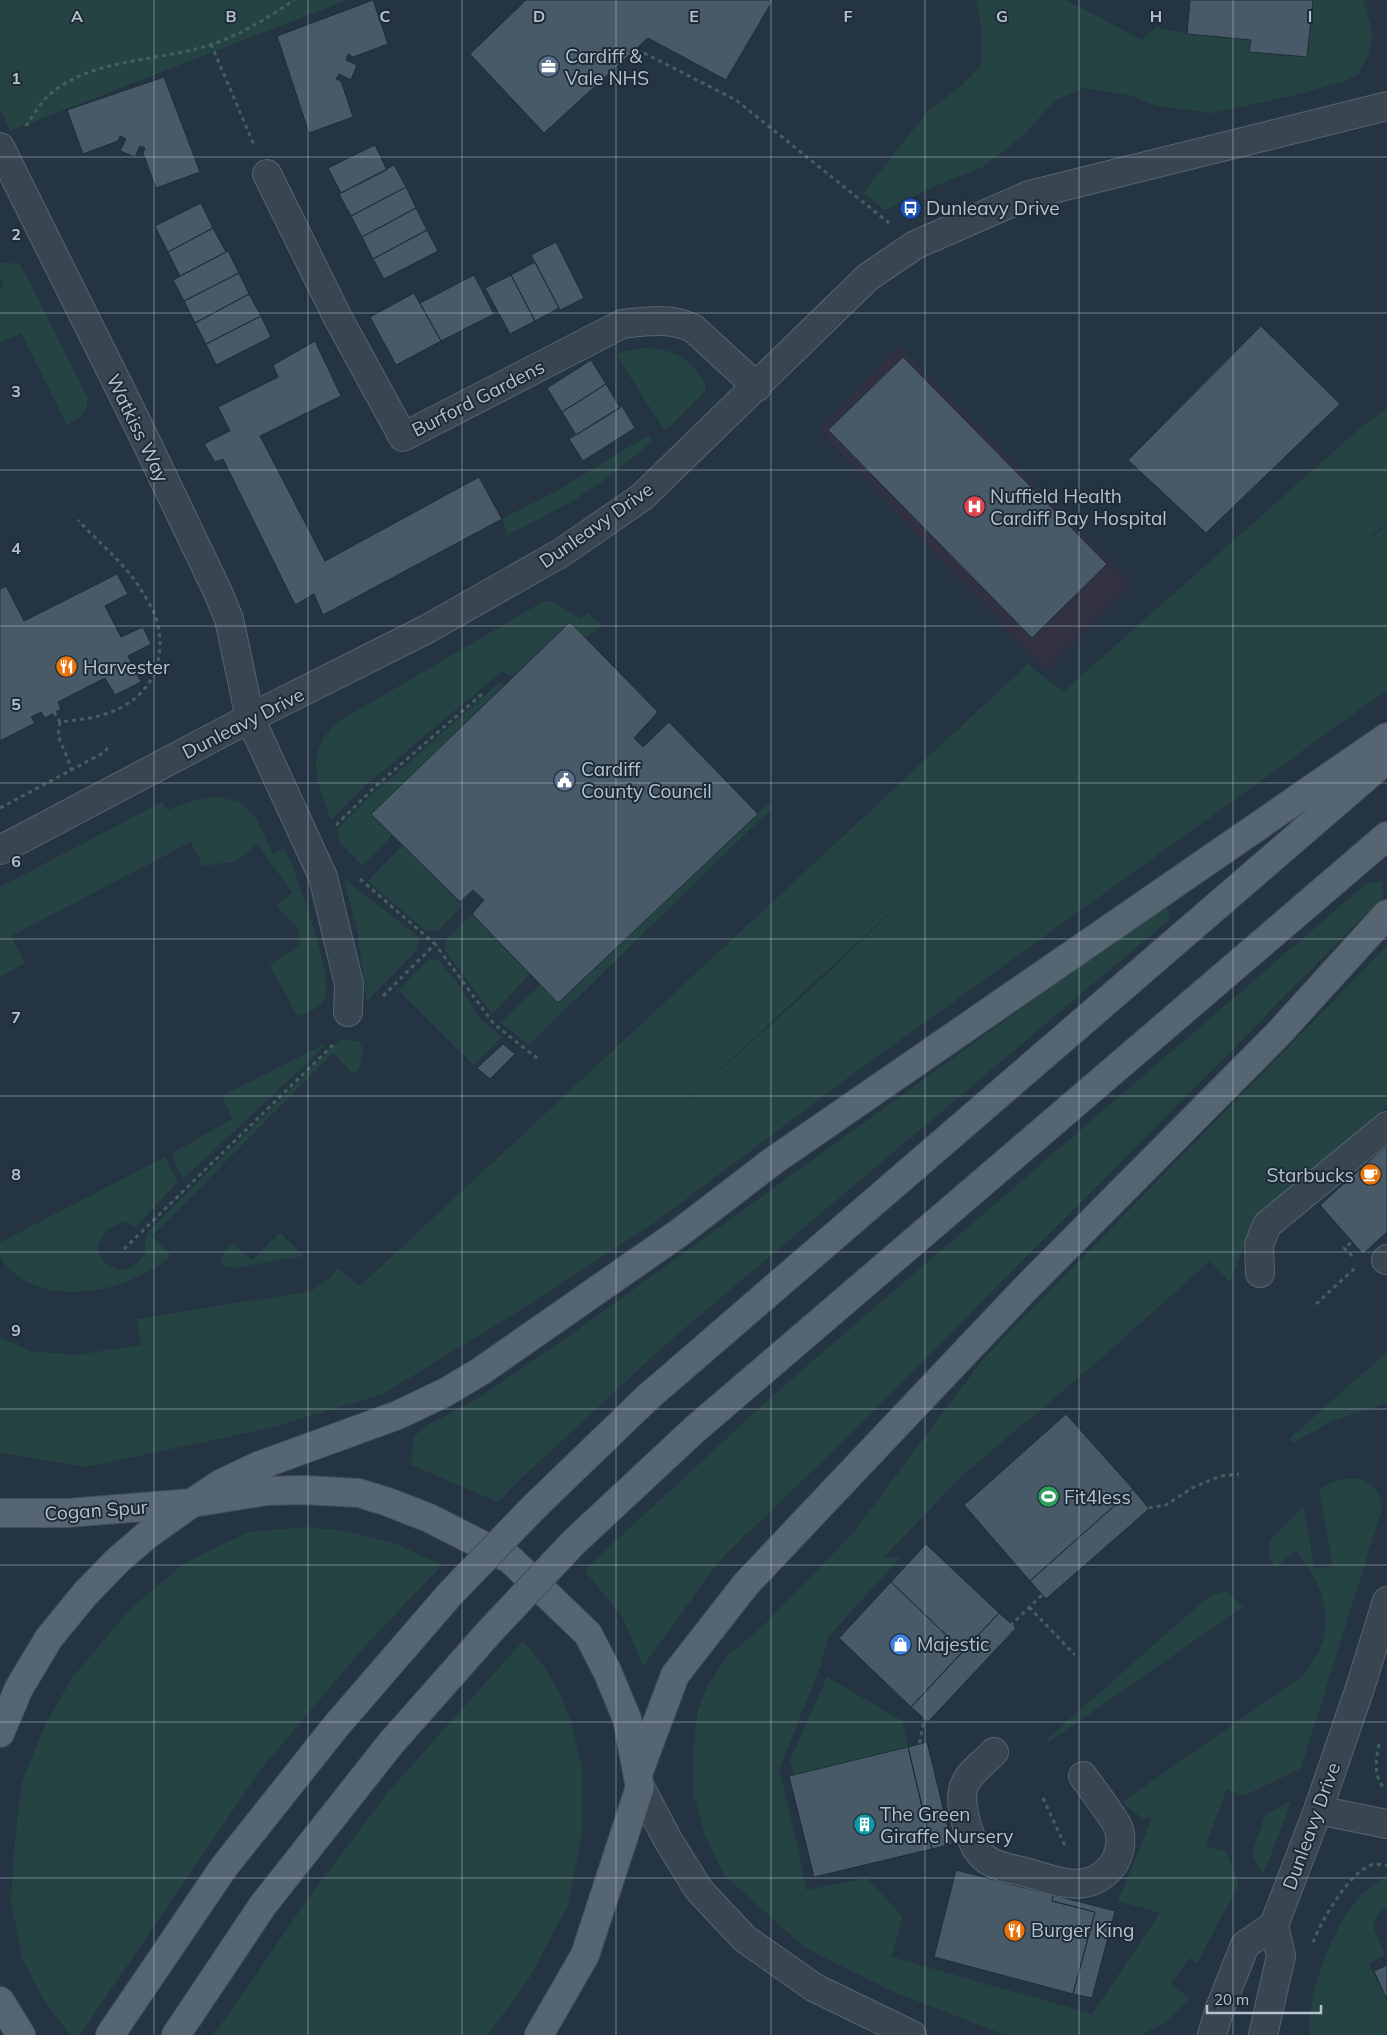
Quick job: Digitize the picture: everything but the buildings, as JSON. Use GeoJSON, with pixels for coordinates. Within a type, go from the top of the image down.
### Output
{"type":"FeatureCollection","features":[{"type":"Feature","properties":{"kind":"main road"},"geometry":{"type":"LineString","coordinates":[[0,1733],[19,1688],[49,1638],[85,1594],[117,1561],[147,1535],[222,1482],[258,1466],[398,1415],[446,1392],[481,1371],[679,1233],[772,1161],[1387,737]]}},
{"type":"Feature","properties":{"kind":"main road"},"geometry":{"type":"LineString","coordinates":[[110,2035],[224,1867],[336,1726],[450,1594],[534,1507],[648,1397],[1387,759]]}},
{"type":"Feature","properties":{"kind":"main road"},"geometry":{"type":"LineString","coordinates":[[176,2035],[262,1906],[390,1743],[491,1630],[574,1542],[694,1430],[1387,836]]}},
{"type":"Feature","properties":{"kind":"main road"},"geometry":{"type":"LineString","coordinates":[[538,2035],[585,1955],[639,1779],[675,1675],[746,1584],[1025,1289],[1279,1033],[1387,914]]}},
{"type":"Feature","properties":{"kind":"main road","name":"Cogan Spur"},"geometry":{"type":"LineString","coordinates":[[0,1513],[68,1513],[192,1503],[266,1491],[304,1490],[359,1493],[429,1518],[510,1558],[588,1634],[608,1673],[627,1719],[639,1779]]}},
{"type":"Feature","properties":{"kind":"main road"},"geometry":{"type":"LineString","coordinates":[[0,2001],[21,2035]]}},
{"type":"Feature","properties":{"kind":"street","name":"Dunleavy Drive"},"geometry":{"type":"LineString","coordinates":[[0,850],[250,718],[427,629],[561,553],[642,497],[831,312],[868,278],[915,244],[1029,194],[1387,106]]}},
{"type":"Feature","properties":{"kind":"street","name":"Watkiss Way"},"geometry":{"type":"LineString","coordinates":[[10,140],[134,418],[217,590],[229,619],[250,718],[323,877],[349,984],[348,1012]]}},
{"type":"Feature","properties":{"kind":"street","name":"Burford Gardens"},"geometry":{"type":"LineString","coordinates":[[267,174],[338,318],[403,437],[622,324],[660,320],[682,322],[694,329],[756,387]]}},
{"type":"Feature","properties":{"kind":"street"},"geometry":{"type":"LineString","coordinates":[[1260,1273],[1259,1245],[1268,1225],[1387,1126]]}},
{"type":"Feature","properties":{"kind":"street","name":"Dunleavy Drive"},"geometry":{"type":"LineString","coordinates":[[1274,1925],[1318,1810],[1360,1688],[1387,1601]]}},
{"type":"Feature","properties":{"kind":"street"},"geometry":{"type":"LineString","coordinates":[[994,1752],[970,1776],[963,1790],[963,1804],[971,1839],[978,1853],[986,1860],[1003,1866],[1066,1883],[1082,1884],[1094,1881],[1105,1875],[1115,1863],[1120,1845],[1118,1827],[1083,1776]]}},
{"type":"Feature","properties":{"kind":"street"},"geometry":{"type":"LineString","coordinates":[[639,1779],[668,1840],[699,1890],[745,1938],[815,1988],[912,2035]]}},
{"type":"Feature","properties":{"kind":"street"},"geometry":{"type":"LineString","coordinates":[[1318,1810],[1387,1824]]}},
{"type":"Feature","properties":{"kind":"street"},"geometry":{"type":"LineString","coordinates":[[1212,2035],[1220,2008],[1245,1945],[1274,1925],[1280,1956],[1263,2035]]}},
{"type":"Feature","properties":{"kind":"street"},"geometry":{"type":"LineString","coordinates":[[1191,2035],[1220,2008]]}},
{"type":"Feature","properties":{"kind":"path"},"geometry":{"type":"LineString","coordinates":[[10,140],[47,97],[64,83],[82,74],[106,67],[163,57],[211,44],[264,20],[294,0]]}},
{"type":"Feature","properties":{"kind":"path"},"geometry":{"type":"LineString","coordinates":[[211,44],[255,146]]}},
{"type":"Feature","properties":{"kind":"path"},"geometry":{"type":"LineString","coordinates":[[644,53],[736,100],[806,154],[915,244]]}},
{"type":"Feature","properties":{"kind":"path"},"geometry":{"type":"LineString","coordinates":[[60,722],[106,714],[128,704],[145,690],[158,669],[161,647],[156,617],[138,585],[120,562],[78,520]]}},
{"type":"Feature","properties":{"kind":"path"},"geometry":{"type":"LineString","coordinates":[[330,832],[376,786],[482,694]]}},
{"type":"Feature","properties":{"kind":"path"},"geometry":{"type":"LineString","coordinates":[[54,712],[60,722],[58,736],[71,770]]}},
{"type":"Feature","properties":{"kind":"path"},"geometry":{"type":"LineString","coordinates":[[0,808],[105,752],[110,744]]}},
{"type":"Feature","properties":{"kind":"path"},"geometry":{"type":"LineString","coordinates":[[356,876],[435,944],[494,1024],[538,1059]]}},
{"type":"Feature","properties":{"kind":"path"},"geometry":{"type":"LineString","coordinates":[[380,999],[435,944]]}},
{"type":"Feature","properties":{"kind":"path"},"geometry":{"type":"LineString","coordinates":[[124,1249],[336,1042]]}},
{"type":"Feature","properties":{"kind":"path"},"geometry":{"type":"LineString","coordinates":[[1352,1242],[1344,1248],[1354,1259]]}},
{"type":"Feature","properties":{"kind":"path"},"geometry":{"type":"LineString","coordinates":[[1316,1304],[1329,1292]]}},
{"type":"Feature","properties":{"kind":"path"},"geometry":{"type":"LineString","coordinates":[[929,1783],[919,1746],[925,1715],[1029,1607],[1136,1510],[1166,1505],[1192,1488],[1220,1476],[1239,1474]]}},
{"type":"Feature","properties":{"kind":"path"},"geometry":{"type":"LineString","coordinates":[[1029,1607],[1075,1655]]}},
{"type":"Feature","properties":{"kind":"path"},"geometry":{"type":"LineString","coordinates":[[1379,1742],[1375,1764],[1378,1781],[1387,1792]]}},
{"type":"Feature","properties":{"kind":"path"},"geometry":{"type":"LineString","coordinates":[[1043,1798],[1067,1850]]}},
{"type":"Feature","properties":{"kind":"path"},"geometry":{"type":"LineString","coordinates":[[1310,1951],[1316,1935],[1338,1897],[1359,1872],[1372,1864],[1386,1865]]}},
{"type":"Feature","properties":{"kind":"path"},"geometry":{"type":"LineString","coordinates":[[1089,1980],[1106,1912],[1100,1907]]}},
{"type":"Feature","properties":{"kind":"shaded area","name":"Nuffield Health Cardiff Bay Hospital"},"geometry":{"type":"Polygon","coordinates":[[[899,347],[1132,584],[1046,671],[819,430],[899,347]]]}},
{"type":"Feature","properties":{"kind":"green space"},"geometry":{"type":"Polygon","coordinates":[[[0,0],[347,0],[10,131],[0,108],[0,0]]]}},
{"type":"Feature","properties":{"kind":"green space"},"geometry":{"type":"Polygon","coordinates":[[[977,0],[1066,0],[1142,40],[1156,27],[1180,32],[1252,39],[1311,0],[1363,0],[1373,35],[1369,54],[1358,75],[1345,81],[1304,93],[1212,113],[1157,106],[1129,95],[1084,88],[1054,101],[1025,134],[981,168],[940,184],[885,210],[863,193],[929,110],[959,88],[981,66],[982,34],[977,0]]]}},
{"type":"Feature","properties":{"kind":"green space"},"geometry":{"type":"Polygon","coordinates":[[[0,262],[19,264],[87,397],[87,407],[83,414],[67,425],[21,333],[0,343],[0,289],[4,286],[0,279],[0,262]]]}},
{"type":"Feature","properties":{"kind":"green space"},"geometry":{"type":"Polygon","coordinates":[[[646,348],[674,353],[681,357],[694,368],[706,384],[705,392],[665,431],[616,355],[625,351],[646,348]]]}},
{"type":"Feature","properties":{"kind":"green space"},"geometry":{"type":"Polygon","coordinates":[[[1387,408],[1387,523],[1345,558],[1387,525],[1387,690],[849,1077],[654,1223],[525,1307],[383,1394],[270,1428],[86,1467],[0,1453],[0,1337],[30,1351],[76,1355],[141,1345],[137,1319],[311,1291],[330,1278],[338,1268],[360,1286],[1028,664],[1063,692],[1359,429],[1387,408]],[[924,881],[662,1123],[828,973],[924,881]]]}},
{"type":"Feature","properties":{"kind":"green space"},"geometry":{"type":"Polygon","coordinates":[[[649,435],[653,441],[607,478],[573,501],[508,535],[502,519],[551,494],[649,435]]]}},
{"type":"Feature","properties":{"kind":"green space"},"geometry":{"type":"Polygon","coordinates":[[[544,601],[553,602],[581,619],[588,613],[602,626],[585,638],[570,622],[512,677],[502,671],[367,784],[331,820],[318,781],[316,761],[322,741],[336,723],[544,601]]]}},
{"type":"Feature","properties":{"kind":"green space"},"geometry":{"type":"Polygon","coordinates":[[[500,682],[505,685],[371,814],[392,835],[363,866],[339,842],[338,829],[367,799],[500,682]]]}},
{"type":"Feature","properties":{"kind":"green space"},"geometry":{"type":"Polygon","coordinates":[[[219,797],[242,803],[256,818],[273,854],[285,848],[309,912],[324,967],[326,993],[319,1006],[297,1016],[270,965],[300,945],[298,928],[276,906],[292,892],[257,844],[237,861],[203,866],[191,842],[11,936],[25,963],[0,977],[0,887],[162,802],[168,810],[191,801],[219,797]]]}},
{"type":"Feature","properties":{"kind":"green space"},"geometry":{"type":"Polygon","coordinates":[[[768,803],[773,807],[529,1045],[501,1023],[540,985],[558,1003],[768,803]]]}},
{"type":"Feature","properties":{"kind":"green space"},"geometry":{"type":"Polygon","coordinates":[[[403,845],[462,906],[438,931],[426,931],[368,881],[403,845]]]}},
{"type":"Feature","properties":{"kind":"green space"},"geometry":{"type":"Polygon","coordinates":[[[344,879],[419,937],[417,950],[367,1001],[357,930],[344,879]]]}},
{"type":"Feature","properties":{"kind":"green space"},"geometry":{"type":"Polygon","coordinates":[[[1381,882],[1384,896],[865,1420],[721,1559],[643,1666],[623,1618],[585,1571],[595,1560],[778,1391],[1367,883],[1381,882]]]}},
{"type":"Feature","properties":{"kind":"green space"},"geometry":{"type":"Polygon","coordinates":[[[1166,904],[1170,919],[666,1344],[498,1502],[411,1465],[414,1436],[431,1423],[477,1399],[562,1341],[1166,904]]]}},
{"type":"Feature","properties":{"kind":"green space"},"geometry":{"type":"Polygon","coordinates":[[[472,914],[530,974],[492,1014],[445,950],[447,939],[472,914]]]}},
{"type":"Feature","properties":{"kind":"green space"},"geometry":{"type":"Polygon","coordinates":[[[1387,946],[1387,1106],[1255,1217],[1230,1282],[1210,1261],[1097,1362],[963,1475],[884,1557],[900,1558],[828,1637],[820,1667],[779,1769],[796,1838],[806,1890],[867,1878],[902,1916],[892,1957],[1092,2014],[1160,1913],[1118,1901],[1152,1818],[1143,1819],[1122,1802],[1304,1675],[1317,1655],[1323,1641],[1326,1627],[1323,1600],[1312,1574],[1296,1551],[1274,1568],[1270,1557],[1270,1540],[1304,1506],[1314,1569],[1333,1566],[1319,1490],[1341,1479],[1356,1478],[1363,1480],[1370,1484],[1377,1492],[1382,1509],[1301,1768],[1244,1796],[1227,1789],[1205,1847],[1226,1851],[1239,1884],[1197,1963],[1190,1958],[1171,1983],[1190,1999],[1165,2022],[1142,2035],[1005,2035],[894,1992],[803,1946],[724,1875],[705,1835],[693,1792],[693,1751],[698,1711],[707,1687],[727,1656],[762,1627],[854,1532],[983,1359],[1387,946]]]}},
{"type":"Feature","properties":{"kind":"green space"},"geometry":{"type":"Polygon","coordinates":[[[428,959],[438,960],[456,981],[479,1017],[502,1037],[474,1065],[399,991],[428,959]]]}},
{"type":"Feature","properties":{"kind":"green space"},"geometry":{"type":"Polygon","coordinates":[[[341,1039],[359,1042],[363,1049],[359,1068],[354,1074],[333,1053],[152,1236],[171,1256],[156,1267],[121,1284],[82,1292],[63,1292],[27,1282],[12,1271],[2,1260],[0,1256],[0,1240],[1,1242],[165,1157],[178,1182],[135,1227],[124,1221],[106,1230],[97,1248],[103,1262],[122,1271],[134,1266],[145,1255],[145,1240],[149,1231],[341,1039]]]}},
{"type":"Feature","properties":{"kind":"green space"},"geometry":{"type":"Polygon","coordinates":[[[325,1044],[183,1179],[171,1154],[232,1119],[222,1096],[325,1044]]]}},
{"type":"Feature","properties":{"kind":"green space"},"geometry":{"type":"Polygon","coordinates":[[[280,1233],[304,1256],[233,1268],[225,1266],[221,1261],[224,1252],[232,1242],[252,1260],[280,1233]]]}},
{"type":"Feature","properties":{"kind":"green space"},"geometry":{"type":"Polygon","coordinates":[[[1387,1352],[1387,1403],[1334,1420],[1293,1443],[1289,1439],[1387,1352]]]}},
{"type":"Feature","properties":{"kind":"green space"},"geometry":{"type":"Polygon","coordinates":[[[306,1527],[346,1531],[396,1544],[442,1565],[366,1645],[261,1769],[80,2035],[71,2035],[46,2004],[22,1957],[11,1901],[15,1840],[22,1781],[45,1725],[72,1678],[130,1609],[183,1564],[248,1532],[306,1527]]]}},
{"type":"Feature","properties":{"kind":"green space"},"geometry":{"type":"Polygon","coordinates":[[[1226,1591],[1243,1607],[1049,1742],[1046,1740],[1201,1603],[1213,1595],[1226,1591]]]}},
{"type":"Feature","properties":{"kind":"green space"},"geometry":{"type":"Polygon","coordinates":[[[523,1641],[540,1661],[558,1689],[572,1724],[582,1769],[582,1832],[568,1905],[530,1977],[488,2035],[213,2035],[304,1904],[389,1791],[523,1641]]]}},
{"type":"Feature","properties":{"kind":"green space"},"geometry":{"type":"Polygon","coordinates":[[[827,1677],[902,1721],[908,1747],[794,1775],[790,1760],[827,1677]]]}},
{"type":"Feature","properties":{"kind":"green space"},"geometry":{"type":"Polygon","coordinates":[[[1292,1800],[1263,1875],[1252,1853],[1265,1815],[1292,1800]]]}},
{"type":"Feature","properties":{"kind":"green space"},"geometry":{"type":"Polygon","coordinates":[[[1383,1879],[1387,1879],[1387,1908],[1380,1910],[1373,1926],[1385,1955],[1369,1964],[1387,2000],[1387,2035],[1310,2035],[1310,2018],[1318,1978],[1334,1937],[1355,1902],[1370,1887],[1383,1879]]]}},
{"type":"Feature","properties":{"kind":"place","name":"Cardiff & Vale NHS"},"geometry":{"type":"Point","coordinates":[549,67]}},
{"type":"Feature","properties":{"kind":"place","name":"Dunleavy Drive"},"geometry":{"type":"Point","coordinates":[910,208]}},
{"type":"Feature","properties":{"kind":"place","name":"Nuffield Health Cardiff Bay Hospital"},"geometry":{"type":"Point","coordinates":[974,507]}},
{"type":"Feature","properties":{"kind":"place","name":"Harvester"},"geometry":{"type":"Point","coordinates":[67,667]}},
{"type":"Feature","properties":{"kind":"place","name":"Cardiff County Council"},"geometry":{"type":"Point","coordinates":[565,780]}},
{"type":"Feature","properties":{"kind":"place","name":"Starbucks"},"geometry":{"type":"Point","coordinates":[1370,1175]}},
{"type":"Feature","properties":{"kind":"place","name":"Fit4less"},"geometry":{"type":"Point","coordinates":[1048,1497]}},
{"type":"Feature","properties":{"kind":"place","name":"Majestic"},"geometry":{"type":"Point","coordinates":[901,1644]}},
{"type":"Feature","properties":{"kind":"place","name":"The Green Giraffe Nursery"},"geometry":{"type":"Point","coordinates":[864,1825]}},
{"type":"Feature","properties":{"kind":"place","name":"Burger King"},"geometry":{"type":"Point","coordinates":[1015,1930]}}]}
